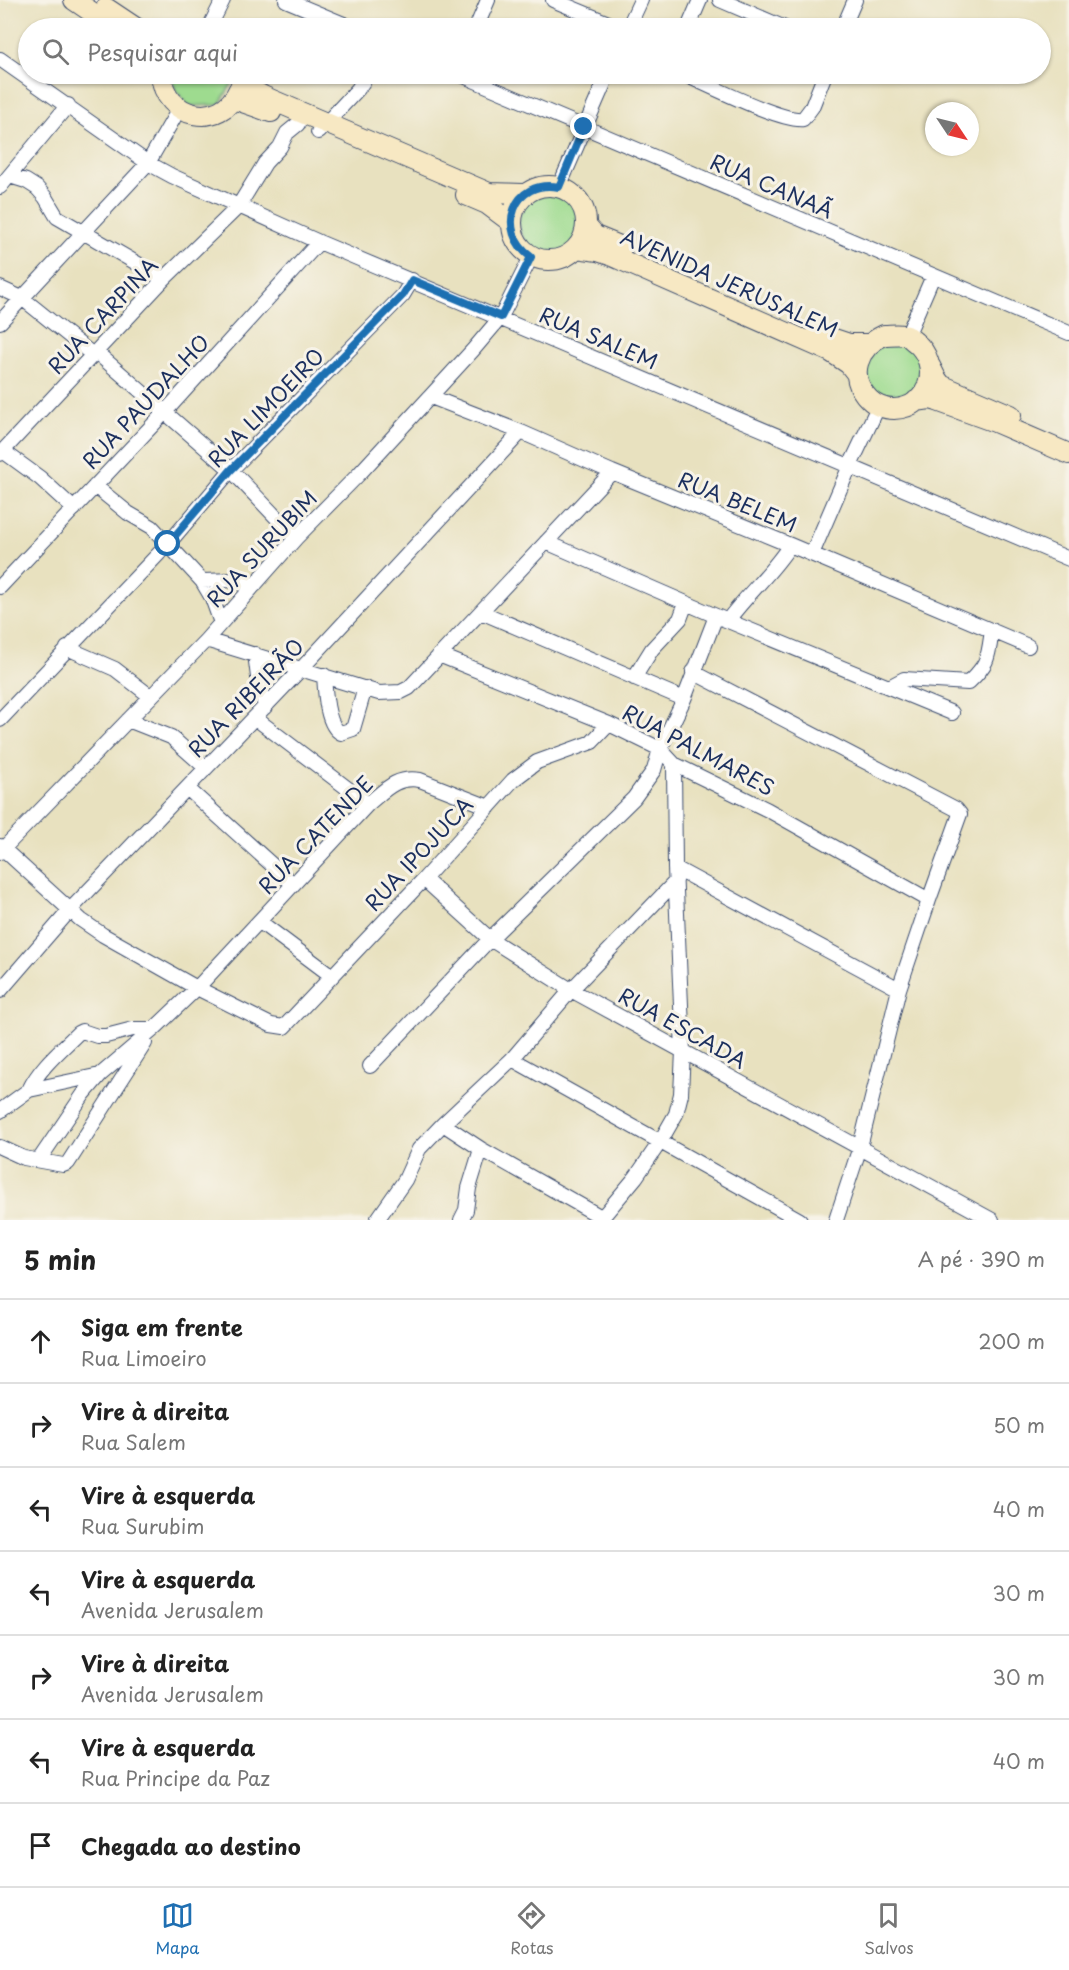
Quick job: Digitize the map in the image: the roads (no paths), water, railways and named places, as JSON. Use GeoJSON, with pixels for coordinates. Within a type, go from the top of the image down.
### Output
{"type":"FeatureCollection","features":[{"type":"Feature","properties":{"kind":"street"},"geometry":{"type":"LineString","coordinates":[[74,0],[100,18]]}},
{"type":"Feature","properties":{"kind":"street"},"geometry":{"type":"LineString","coordinates":[[95,0],[121,18]]}},
{"type":"Feature","properties":{"kind":"street"},"geometry":{"type":"LineString","coordinates":[[214,18],[223,0]]}},
{"type":"Feature","properties":{"kind":"street"},"geometry":{"type":"LineString","coordinates":[[286,0],[329,18]]}},
{"type":"Feature","properties":{"kind":"street"},"geometry":{"type":"LineString","coordinates":[[480,18],[488,0]]}},
{"type":"Feature","properties":{"kind":"street"},"geometry":{"type":"LineString","coordinates":[[553,0],[596,18]]}},
{"type":"Feature","properties":{"kind":"street"},"geometry":{"type":"LineString","coordinates":[[633,18],[641,0]]}},
{"type":"Feature","properties":{"kind":"street"},"geometry":{"type":"LineString","coordinates":[[692,18],[700,0]]}},
{"type":"Feature","properties":{"kind":"street"},"geometry":{"type":"LineString","coordinates":[[720,0],[762,18]]}},
{"type":"Feature","properties":{"kind":"street"},"geometry":{"type":"LineString","coordinates":[[847,18],[855,0]]}},
{"type":"Feature","properties":{"kind":"street","name":"RUA SALEM"},"geometry":{"type":"LineString","coordinates":[[0,59],[18,71]]}},
{"type":"Feature","properties":{"kind":"street","name":"RUA SALEM"},"geometry":{"type":"LineString","coordinates":[[37,84],[148,163],[238,207],[501,317],[849,468],[1069,559]]}},
{"type":"Feature","properties":{"kind":"street"},"geometry":{"type":"LineString","coordinates":[[162,84],[165,94],[171,102],[179,109],[193,115],[209,115],[223,109],[239,85]]}},
{"type":"Feature","properties":{"kind":"street"},"geometry":{"type":"LineString","coordinates":[[322,128],[361,84]]}},
{"type":"Feature","properties":{"kind":"street","name":"RUA CANAÃ"},"geometry":{"type":"LineString","coordinates":[[483,84],[1069,333]]}},
{"type":"Feature","properties":{"kind":"street"},"geometry":{"type":"LineString","coordinates":[[559,187],[603,84]]}},
{"type":"Feature","properties":{"kind":"street"},"geometry":{"type":"LineString","coordinates":[[706,84],[796,120],[803,119],[812,107],[821,84]]}},
{"type":"Feature","properties":{"kind":"street"},"geometry":{"type":"LineString","coordinates":[[239,85],[257,106],[298,123],[322,128]]}},
{"type":"Feature","properties":{"kind":"street"},"geometry":{"type":"LineString","coordinates":[[239,85],[322,128],[432,175],[487,204],[511,222]]}},
{"type":"Feature","properties":{"kind":"street"},"geometry":{"type":"LineString","coordinates":[[0,187],[68,105]]}},
{"type":"Feature","properties":{"kind":"street"},"geometry":{"type":"LineString","coordinates":[[0,322],[148,163],[179,109]]}},
{"type":"Feature","properties":{"kind":"street","name":"RUA CARPINA"},"geometry":{"type":"LineString","coordinates":[[1,453],[164,279],[238,207],[265,163],[280,147],[287,133],[298,123]]}},
{"type":"Feature","properties":{"kind":"street"},"geometry":{"type":"LineString","coordinates":[[432,175],[489,193],[504,195],[523,194],[537,187],[551,185],[570,192],[580,201],[585,213],[586,226],[583,238],[567,256],[555,260],[531,257],[516,242],[511,222],[513,210],[523,194]]}},
{"type":"Feature","properties":{"kind":"street"},"geometry":{"type":"LineString","coordinates":[[10,176],[26,181],[37,188],[57,216],[164,279]]}},
{"type":"Feature","properties":{"kind":"street","name":"AVENIDA JERUSALEM"},"geometry":{"type":"LineString","coordinates":[[586,226],[595,236],[665,273],[776,321],[849,344],[868,345],[884,335],[907,336]]}},
{"type":"Feature","properties":{"kind":"street","name":"RUA PAUDALHO"},"geometry":{"type":"LineString","coordinates":[[0,587],[165,412],[319,242]]}},
{"type":"Feature","properties":{"kind":"street","name":"AVENIDA JERUSALEM"},"geometry":{"type":"LineString","coordinates":[[576,248],[598,251],[665,273]]}},
{"type":"Feature","properties":{"kind":"street","name":"RUA SURUBIM"},"geometry":{"type":"LineString","coordinates":[[1,849],[206,640],[296,538],[431,397],[501,317],[531,257]]}},
{"type":"Feature","properties":{"kind":"street"},"geometry":{"type":"LineString","coordinates":[[933,276],[907,336],[923,348],[941,385],[1069,440]]}},
{"type":"Feature","properties":{"kind":"street","name":"RUA LIMOEIRO"},"geometry":{"type":"LineString","coordinates":[[0,720],[168,544],[231,470],[403,295],[412,280]]}},
{"type":"Feature","properties":{"kind":"street"},"geometry":{"type":"LineString","coordinates":[[0,288],[22,298],[95,353],[165,412],[231,470],[296,538]]}},
{"type":"Feature","properties":{"kind":"street","name":"AVENIDA JERUSALEM"},"geometry":{"type":"LineString","coordinates":[[776,321],[849,364],[856,373],[863,394],[878,406]]}},
{"type":"Feature","properties":{"kind":"street"},"geometry":{"type":"LineString","coordinates":[[856,373],[862,353],[868,345]]}},
{"type":"Feature","properties":{"kind":"street"},"geometry":{"type":"LineString","coordinates":[[916,401],[928,385],[930,366]]}},
{"type":"Feature","properties":{"kind":"street","name":"RUA BELEM"},"geometry":{"type":"LineString","coordinates":[[431,397],[521,432],[1028,646]]}},
{"type":"Feature","properties":{"kind":"street"},"geometry":{"type":"LineString","coordinates":[[812,554],[878,406],[899,408],[916,401],[930,399],[995,422],[1069,453]]}},
{"type":"Feature","properties":{"kind":"street","name":"RUA RIBEIRÃO"},"geometry":{"type":"LineString","coordinates":[[0,991],[70,910],[255,718],[521,432]]}},
{"type":"Feature","properties":{"kind":"street"},"geometry":{"type":"LineString","coordinates":[[1,453],[40,478],[74,509]]}},
{"type":"Feature","properties":{"kind":"street"},"geometry":{"type":"LineString","coordinates":[[206,640],[379,693],[401,693],[409,688],[612,472]]}},
{"type":"Feature","properties":{"kind":"street"},"geometry":{"type":"LineString","coordinates":[[95,486],[128,513],[152,527],[168,544],[202,581],[212,598],[221,623]]}},
{"type":"Feature","properties":{"kind":"street"},"geometry":{"type":"LineString","coordinates":[[546,542],[686,603],[952,713]]}},
{"type":"Feature","properties":{"kind":"street"},"geometry":{"type":"LineString","coordinates":[[370,1065],[490,939],[634,798],[654,770],[660,749],[684,699],[693,672],[722,618],[739,605],[778,564],[790,545]]}},
{"type":"Feature","properties":{"kind":"street"},"geometry":{"type":"LineString","coordinates":[[202,581],[235,580],[255,585]]}},
{"type":"Feature","properties":{"kind":"street"},"geometry":{"type":"LineString","coordinates":[[634,678],[652,649],[680,619],[686,603]]}},
{"type":"Feature","properties":{"kind":"street"},"geometry":{"type":"LineString","coordinates":[[481,612],[684,699]]}},
{"type":"Feature","properties":{"kind":"street"},"geometry":{"type":"LineString","coordinates":[[889,687],[904,679],[968,683],[982,669],[988,657],[992,630]]}},
{"type":"Feature","properties":{"kind":"street"},"geometry":{"type":"LineString","coordinates":[[67,648],[115,669],[150,696]]}},
{"type":"Feature","properties":{"kind":"street"},"geometry":{"type":"LineString","coordinates":[[255,654],[265,706]]}},
{"type":"Feature","properties":{"kind":"street","name":"RUA PALMARES"},"geometry":{"type":"LineString","coordinates":[[439,656],[609,724],[660,749],[674,764],[768,810],[929,900]]}},
{"type":"Feature","properties":{"kind":"street"},"geometry":{"type":"LineString","coordinates":[[693,672],[956,809],[960,814],[899,989],[860,1148],[836,1220]]}},
{"type":"Feature","properties":{"kind":"street"},"geometry":{"type":"LineString","coordinates":[[324,675],[331,720],[337,731],[353,729],[365,688]]}},
{"type":"Feature","properties":{"kind":"street"},"geometry":{"type":"LineString","coordinates":[[255,718],[368,804]]}},
{"type":"Feature","properties":{"kind":"street"},"geometry":{"type":"LineString","coordinates":[[128,720],[171,737],[206,768]]}},
{"type":"Feature","properties":{"kind":"street","name":"RUA IPOJUCA"},"geometry":{"type":"LineString","coordinates":[[197,988],[271,1025],[278,1027],[288,1024],[513,780],[537,762],[592,742],[609,724]]}},
{"type":"Feature","properties":{"kind":"street"},"geometry":{"type":"LineString","coordinates":[[443,1124],[481,1149],[602,1219],[636,1177],[660,1142],[676,1114],[681,1094],[683,1051],[675,875],[674,764]]}},
{"type":"Feature","properties":{"kind":"street","name":"RUA CATENDE"},"geometry":{"type":"LineString","coordinates":[[154,1029],[260,922],[368,804],[395,782],[409,778],[420,780],[489,807]]}},
{"type":"Feature","properties":{"kind":"street"},"geometry":{"type":"LineString","coordinates":[[187,788],[293,884]]}},
{"type":"Feature","properties":{"kind":"street"},"geometry":{"type":"LineString","coordinates":[[1,849],[70,910],[103,935],[197,988]]}},
{"type":"Feature","properties":{"kind":"street"},"geometry":{"type":"LineString","coordinates":[[675,875],[899,989]]}},
{"type":"Feature","properties":{"kind":"street"},"geometry":{"type":"LineString","coordinates":[[377,1220],[405,1180],[412,1160],[419,1149],[512,1059],[675,875]]}},
{"type":"Feature","properties":{"kind":"street","name":"RUA ESCADA"},"geometry":{"type":"LineString","coordinates":[[424,879],[490,939],[571,990],[992,1220]]}},
{"type":"Feature","properties":{"kind":"street"},"geometry":{"type":"LineString","coordinates":[[260,922],[332,976]]}},
{"type":"Feature","properties":{"kind":"street"},"geometry":{"type":"LineString","coordinates":[[29,1090],[45,1065],[78,1033],[86,1031],[98,1036],[106,1036],[133,1029],[154,1029]]}},
{"type":"Feature","properties":{"kind":"street"},"geometry":{"type":"LineString","coordinates":[[39,1160],[83,1095],[100,1075],[154,1029]]}},
{"type":"Feature","properties":{"kind":"street"},"geometry":{"type":"LineString","coordinates":[[0,1147],[24,1158],[63,1164],[71,1159],[154,1029]]}},
{"type":"Feature","properties":{"kind":"street"},"geometry":{"type":"LineString","coordinates":[[512,1059],[800,1220]]}},
{"type":"Feature","properties":{"kind":"street"},"geometry":{"type":"LineString","coordinates":[[0,1111],[29,1090],[100,1075]]}},
{"type":"Feature","properties":{"kind":"street"},"geometry":{"type":"LineString","coordinates":[[461,1220],[466,1210],[469,1188],[481,1149]]}}]}
